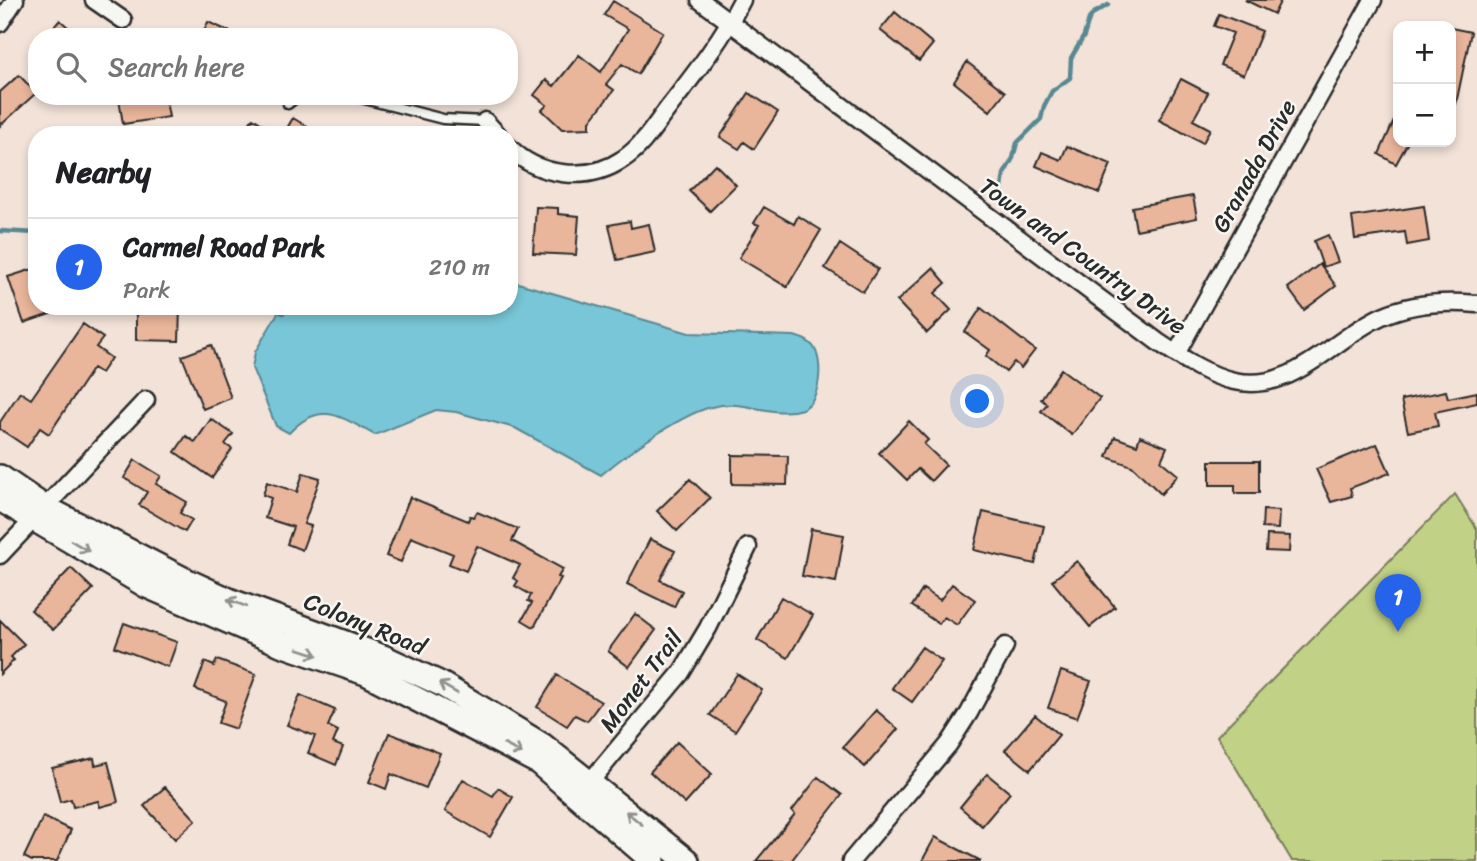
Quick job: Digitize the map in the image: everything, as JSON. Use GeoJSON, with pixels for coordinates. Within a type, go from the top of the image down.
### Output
{"type":"FeatureCollection","features":[{"type":"Feature","properties":{"kind":"main road","name":"Colony Road"},"geometry":{"type":"LineString","coordinates":[[0,477],[39,513]]}},
{"type":"Feature","properties":{"kind":"main road","name":"Colony Road"},"geometry":{"type":"LineString","coordinates":[[0,499],[39,513],[231,601],[383,657],[441,684],[542,745],[653,861]]}},
{"type":"Feature","properties":{"kind":"main road","name":"Colony Road"},"geometry":{"type":"LineString","coordinates":[[584,789],[687,861]]}},
{"type":"Feature","properties":{"kind":"street"},"geometry":{"type":"LineString","coordinates":[[0,23],[15,0]]}},
{"type":"Feature","properties":{"kind":"street"},"geometry":{"type":"LineString","coordinates":[[94,0],[123,20]]}},
{"type":"Feature","properties":{"kind":"street","name":"Town and Country Drive"},"geometry":{"type":"LineString","coordinates":[[700,0],[1176,354],[1218,376],[1235,382],[1262,382],[1303,368],[1362,327],[1395,311],[1429,304],[1477,304]]}},
{"type":"Feature","properties":{"kind":"street"},"geometry":{"type":"LineString","coordinates":[[518,155],[540,167],[559,173],[586,174],[617,163],[641,144],[717,44],[742,0]]}},
{"type":"Feature","properties":{"kind":"street","name":"Granada Drive"},"geometry":{"type":"LineString","coordinates":[[1176,354],[1373,0]]}},
{"type":"Feature","properties":{"kind":"street"},"geometry":{"type":"LineString","coordinates":[[485,121],[490,126]]}},
{"type":"Feature","properties":{"kind":"street"},"geometry":{"type":"LineString","coordinates":[[0,555],[146,400]]}},
{"type":"Feature","properties":{"kind":"street","name":"Monet Trail"},"geometry":{"type":"LineString","coordinates":[[584,789],[681,673],[708,628],[748,547]]}},
{"type":"Feature","properties":{"kind":"street"},"geometry":{"type":"LineString","coordinates":[[851,861],[949,744],[1006,646]]}},
{"type":"Feature","properties":{"kind":"lane"},"geometry":{"type":"LineString","coordinates":[[388,105],[443,119],[485,121]]}},
{"type":"Feature","properties":{"kind":"green space"},"geometry":{"type":"Polygon","coordinates":[[[1455,494],[1477,529],[1477,861],[1292,861],[1217,736],[1455,494]]]}},
{"type":"Feature","properties":{"kind":"water"},"geometry":{"type":"Polygon","coordinates":[[[518,283],[689,333],[802,338],[813,346],[816,352],[819,380],[813,398],[802,409],[781,411],[727,405],[703,410],[656,434],[601,475],[515,428],[456,412],[436,410],[375,435],[341,417],[321,414],[300,423],[289,433],[276,426],[252,368],[255,352],[277,315],[518,315],[518,283]]]}},
{"type":"Feature","properties":{"kind":"building"},"geometry":{"type":"Polygon","coordinates":[[[1245,0],[1281,0],[1274,14],[1245,0]]]}},
{"type":"Feature","properties":{"kind":"building"},"geometry":{"type":"Polygon","coordinates":[[[613,1],[663,32],[638,74],[622,64],[606,84],[614,90],[590,121],[590,128],[562,129],[542,110],[547,105],[534,95],[546,80],[554,86],[579,55],[601,72],[628,29],[604,15],[613,1]]]}},
{"type":"Feature","properties":{"kind":"building"},"geometry":{"type":"Polygon","coordinates":[[[895,12],[933,44],[919,61],[880,30],[895,12]]]}},
{"type":"Feature","properties":{"kind":"building"},"geometry":{"type":"Polygon","coordinates":[[[1219,14],[1262,31],[1244,75],[1220,65],[1233,33],[1214,26],[1219,14]]]}},
{"type":"Feature","properties":{"kind":"building"},"geometry":{"type":"Polygon","coordinates":[[[60,20],[69,28],[53,28],[60,20]]]}},
{"type":"Feature","properties":{"kind":"building"},"geometry":{"type":"Polygon","coordinates":[[[208,22],[222,28],[205,28],[208,22]]]}},
{"type":"Feature","properties":{"kind":"building"},"geometry":{"type":"Polygon","coordinates":[[[1456,29],[1471,32],[1456,104],[1456,29]]]}},
{"type":"Feature","properties":{"kind":"building"},"geometry":{"type":"Polygon","coordinates":[[[967,62],[1005,92],[990,111],[954,82],[967,62]]]}},
{"type":"Feature","properties":{"kind":"building"},"geometry":{"type":"Polygon","coordinates":[[[19,75],[28,85],[28,100],[0,126],[0,92],[19,75]]]}},
{"type":"Feature","properties":{"kind":"building"},"geometry":{"type":"Polygon","coordinates":[[[1181,79],[1208,93],[1193,120],[1210,129],[1203,143],[1159,120],[1181,79]]]}},
{"type":"Feature","properties":{"kind":"building"},"geometry":{"type":"Polygon","coordinates":[[[749,93],[778,112],[754,149],[744,142],[739,149],[720,137],[749,93]]]}},
{"type":"Feature","properties":{"kind":"building"},"geometry":{"type":"Polygon","coordinates":[[[120,105],[167,105],[169,117],[123,124],[120,105]]]}},
{"type":"Feature","properties":{"kind":"building"},"geometry":{"type":"Polygon","coordinates":[[[253,118],[265,126],[248,126],[253,118]]]}},
{"type":"Feature","properties":{"kind":"building"},"geometry":{"type":"Polygon","coordinates":[[[293,118],[306,126],[288,126],[293,118]]]}},
{"type":"Feature","properties":{"kind":"building"},"geometry":{"type":"Polygon","coordinates":[[[1393,123],[1393,147],[1405,147],[1396,164],[1379,154],[1393,123]]]}},
{"type":"Feature","properties":{"kind":"building"},"geometry":{"type":"Polygon","coordinates":[[[1067,146],[1111,164],[1099,193],[1036,166],[1042,152],[1061,160],[1067,146]]]}},
{"type":"Feature","properties":{"kind":"building"},"geometry":{"type":"Polygon","coordinates":[[[715,164],[736,185],[710,211],[689,191],[715,164]]]}},
{"type":"Feature","properties":{"kind":"building"},"geometry":{"type":"Polygon","coordinates":[[[1193,196],[1197,218],[1136,230],[1132,207],[1193,196]]]}},
{"type":"Feature","properties":{"kind":"building"},"geometry":{"type":"Polygon","coordinates":[[[1424,206],[1429,241],[1407,245],[1405,232],[1355,239],[1352,217],[1424,206]]]}},
{"type":"Feature","properties":{"kind":"building"},"geometry":{"type":"Polygon","coordinates":[[[536,207],[558,208],[558,214],[579,216],[576,255],[533,253],[536,207]]]}},
{"type":"Feature","properties":{"kind":"building"},"geometry":{"type":"Polygon","coordinates":[[[764,207],[794,224],[798,216],[821,230],[787,287],[739,258],[759,225],[754,223],[764,207]]]}},
{"type":"Feature","properties":{"kind":"building"},"geometry":{"type":"Polygon","coordinates":[[[630,221],[631,228],[649,224],[655,252],[617,260],[609,225],[630,221]]]}},
{"type":"Feature","properties":{"kind":"building"},"geometry":{"type":"Polygon","coordinates":[[[1328,235],[1338,262],[1323,267],[1314,241],[1328,235]]]}},
{"type":"Feature","properties":{"kind":"building"},"geometry":{"type":"Polygon","coordinates":[[[840,244],[878,269],[863,292],[825,268],[840,244]]]}},
{"type":"Feature","properties":{"kind":"building"},"geometry":{"type":"Polygon","coordinates":[[[1320,264],[1336,286],[1304,310],[1288,288],[1320,264]]]}},
{"type":"Feature","properties":{"kind":"building"},"geometry":{"type":"Polygon","coordinates":[[[933,268],[946,283],[935,293],[951,310],[927,333],[897,301],[933,268]]]}},
{"type":"Feature","properties":{"kind":"building"},"geometry":{"type":"Polygon","coordinates":[[[28,271],[28,315],[47,315],[24,323],[8,277],[28,271]]]}},
{"type":"Feature","properties":{"kind":"building"},"geometry":{"type":"Polygon","coordinates":[[[981,308],[1035,350],[1021,368],[1014,362],[1006,372],[986,356],[990,350],[965,332],[981,308]]]}},
{"type":"Feature","properties":{"kind":"building"},"geometry":{"type":"Polygon","coordinates":[[[136,315],[180,315],[179,341],[136,340],[136,315]]]}},
{"type":"Feature","properties":{"kind":"building"},"geometry":{"type":"Polygon","coordinates":[[[83,324],[103,338],[96,347],[111,358],[101,373],[93,368],[49,434],[40,428],[27,447],[0,429],[0,422],[20,392],[31,399],[83,324]]]}},
{"type":"Feature","properties":{"kind":"building"},"geometry":{"type":"Polygon","coordinates":[[[211,345],[231,398],[203,409],[182,356],[211,345]]]}},
{"type":"Feature","properties":{"kind":"building"},"geometry":{"type":"Polygon","coordinates":[[[1061,369],[1100,398],[1072,435],[1041,411],[1047,404],[1041,399],[1061,369]]]}},
{"type":"Feature","properties":{"kind":"building"},"geometry":{"type":"Polygon","coordinates":[[[1446,391],[1448,398],[1477,392],[1477,403],[1435,412],[1438,426],[1408,432],[1401,400],[1446,391]]]}},
{"type":"Feature","properties":{"kind":"building"},"geometry":{"type":"Polygon","coordinates":[[[211,419],[233,434],[225,444],[232,449],[212,478],[175,452],[186,436],[195,442],[211,419]]]}},
{"type":"Feature","properties":{"kind":"building"},"geometry":{"type":"Polygon","coordinates":[[[909,421],[928,440],[924,444],[946,465],[931,481],[918,469],[907,480],[879,453],[909,421]]]}},
{"type":"Feature","properties":{"kind":"building"},"geometry":{"type":"Polygon","coordinates":[[[1140,436],[1167,447],[1161,461],[1178,475],[1161,494],[1132,466],[1107,457],[1115,437],[1137,445],[1140,436]]]}},
{"type":"Feature","properties":{"kind":"building"},"geometry":{"type":"Polygon","coordinates":[[[1377,444],[1390,473],[1350,488],[1352,496],[1331,502],[1316,469],[1377,444]]]}},
{"type":"Feature","properties":{"kind":"building"},"geometry":{"type":"Polygon","coordinates":[[[732,455],[788,456],[787,485],[732,484],[732,455]]]}},
{"type":"Feature","properties":{"kind":"building"},"geometry":{"type":"Polygon","coordinates":[[[135,460],[161,476],[156,484],[187,502],[180,513],[192,520],[185,532],[139,505],[147,492],[124,478],[135,460]]]}},
{"type":"Feature","properties":{"kind":"building"},"geometry":{"type":"Polygon","coordinates":[[[1210,461],[1259,461],[1259,493],[1235,493],[1235,485],[1210,485],[1210,461]]]}},
{"type":"Feature","properties":{"kind":"building"},"geometry":{"type":"Polygon","coordinates":[[[303,473],[320,478],[304,524],[311,526],[302,550],[287,544],[293,527],[265,518],[271,498],[263,495],[267,482],[297,492],[303,473]]]}},
{"type":"Feature","properties":{"kind":"building"},"geometry":{"type":"Polygon","coordinates":[[[690,479],[710,498],[677,531],[657,511],[690,479]]]}},
{"type":"Feature","properties":{"kind":"building"},"geometry":{"type":"Polygon","coordinates":[[[410,497],[468,521],[470,516],[474,517],[477,512],[518,529],[512,541],[563,569],[558,577],[561,578],[534,627],[522,620],[532,603],[528,601],[531,595],[515,586],[518,581],[513,578],[520,565],[477,546],[466,571],[449,564],[453,554],[411,537],[401,562],[386,556],[410,497]]]}},
{"type":"Feature","properties":{"kind":"building"},"geometry":{"type":"Polygon","coordinates":[[[1263,510],[1279,511],[1278,529],[1262,528],[1263,510]]]}},
{"type":"Feature","properties":{"kind":"building"},"geometry":{"type":"Polygon","coordinates":[[[983,512],[1044,526],[1035,564],[974,550],[983,512]]]}},
{"type":"Feature","properties":{"kind":"building"},"geometry":{"type":"Polygon","coordinates":[[[811,529],[844,535],[836,582],[802,576],[811,529]]]}},
{"type":"Feature","properties":{"kind":"building"},"geometry":{"type":"Polygon","coordinates":[[[1267,535],[1290,536],[1289,552],[1266,551],[1267,535]]]}},
{"type":"Feature","properties":{"kind":"building"},"geometry":{"type":"Polygon","coordinates":[[[650,539],[675,551],[660,580],[682,591],[674,607],[627,584],[650,539]]]}},
{"type":"Feature","properties":{"kind":"building"},"geometry":{"type":"Polygon","coordinates":[[[1077,561],[1115,607],[1090,627],[1052,581],[1077,561]]]}},
{"type":"Feature","properties":{"kind":"building"},"geometry":{"type":"Polygon","coordinates":[[[71,568],[93,589],[53,630],[31,610],[71,568]]]}},
{"type":"Feature","properties":{"kind":"building"},"geometry":{"type":"Polygon","coordinates":[[[952,584],[975,600],[957,625],[944,617],[939,624],[912,606],[923,589],[940,600],[952,584]]]}},
{"type":"Feature","properties":{"kind":"building"},"geometry":{"type":"Polygon","coordinates":[[[781,597],[813,615],[788,658],[757,640],[781,597]]]}},
{"type":"Feature","properties":{"kind":"building"},"geometry":{"type":"Polygon","coordinates":[[[635,614],[656,630],[629,667],[608,651],[635,614]]]}},
{"type":"Feature","properties":{"kind":"building"},"geometry":{"type":"Polygon","coordinates":[[[0,620],[24,644],[11,657],[14,660],[0,674],[0,620]]]}},
{"type":"Feature","properties":{"kind":"building"},"geometry":{"type":"Polygon","coordinates":[[[124,623],[177,642],[168,667],[115,647],[124,623]]]}},
{"type":"Feature","properties":{"kind":"building"},"geometry":{"type":"Polygon","coordinates":[[[922,647],[942,661],[912,702],[892,688],[922,647]]]}},
{"type":"Feature","properties":{"kind":"building"},"geometry":{"type":"Polygon","coordinates":[[[217,660],[256,674],[236,729],[218,723],[226,701],[195,689],[205,662],[214,666],[217,660]]]}},
{"type":"Feature","properties":{"kind":"building"},"geometry":{"type":"Polygon","coordinates":[[[1061,671],[1091,681],[1077,718],[1048,708],[1061,671]]]}},
{"type":"Feature","properties":{"kind":"building"},"geometry":{"type":"Polygon","coordinates":[[[737,674],[762,690],[735,731],[710,715],[737,674]]]}},
{"type":"Feature","properties":{"kind":"building"},"geometry":{"type":"Polygon","coordinates":[[[557,675],[601,702],[587,721],[575,715],[567,726],[537,707],[557,675]]]}},
{"type":"Feature","properties":{"kind":"building"},"geometry":{"type":"Polygon","coordinates":[[[300,695],[335,710],[328,726],[338,731],[333,743],[343,747],[336,765],[308,753],[315,736],[287,725],[300,695]]]}},
{"type":"Feature","properties":{"kind":"building"},"geometry":{"type":"Polygon","coordinates":[[[876,710],[898,729],[865,767],[843,747],[876,710]]]}},
{"type":"Feature","properties":{"kind":"building"},"geometry":{"type":"Polygon","coordinates":[[[1035,715],[1059,735],[1030,770],[1005,750],[1035,715]]]}},
{"type":"Feature","properties":{"kind":"building"},"geometry":{"type":"Polygon","coordinates":[[[389,733],[440,753],[426,788],[391,774],[386,789],[369,782],[389,733]]]}},
{"type":"Feature","properties":{"kind":"building"},"geometry":{"type":"Polygon","coordinates":[[[677,742],[712,774],[685,804],[650,772],[677,742]]]}},
{"type":"Feature","properties":{"kind":"building"},"geometry":{"type":"Polygon","coordinates":[[[94,758],[95,765],[108,762],[118,802],[100,807],[98,801],[73,807],[71,799],[60,802],[52,768],[94,758]]]}},
{"type":"Feature","properties":{"kind":"building"},"geometry":{"type":"Polygon","coordinates":[[[987,774],[1010,793],[982,826],[960,807],[987,774]]]}},
{"type":"Feature","properties":{"kind":"building"},"geometry":{"type":"Polygon","coordinates":[[[818,777],[842,795],[791,861],[756,861],[795,814],[792,811],[818,777]]]}},
{"type":"Feature","properties":{"kind":"building"},"geometry":{"type":"Polygon","coordinates":[[[463,779],[493,796],[498,788],[513,797],[490,837],[445,811],[463,779]]]}},
{"type":"Feature","properties":{"kind":"building"},"geometry":{"type":"Polygon","coordinates":[[[165,787],[196,820],[175,839],[144,806],[165,787]]]}},
{"type":"Feature","properties":{"kind":"building"},"geometry":{"type":"Polygon","coordinates":[[[43,817],[71,830],[57,861],[32,861],[24,857],[43,817]]]}},
{"type":"Feature","properties":{"kind":"building"},"geometry":{"type":"Polygon","coordinates":[[[935,837],[981,861],[922,861],[935,837]]]}},
{"type":"Feature","properties":{"kind":"waterway"},"geometry":{"type":"LineString","coordinates":[[1001,195],[1004,174],[1013,158],[1017,143],[1041,119],[1052,91],[1070,78],[1071,58],[1084,36],[1089,19],[1108,5]]}},
{"type":"Feature","properties":{"kind":"waterway"},"geometry":{"type":"LineString","coordinates":[[0,231],[28,233]]}},
{"type":"Feature","properties":{"kind":"place","name":"Carmel Road Park"},"geometry":{"type":"Point","coordinates":[1398,632]}}]}
